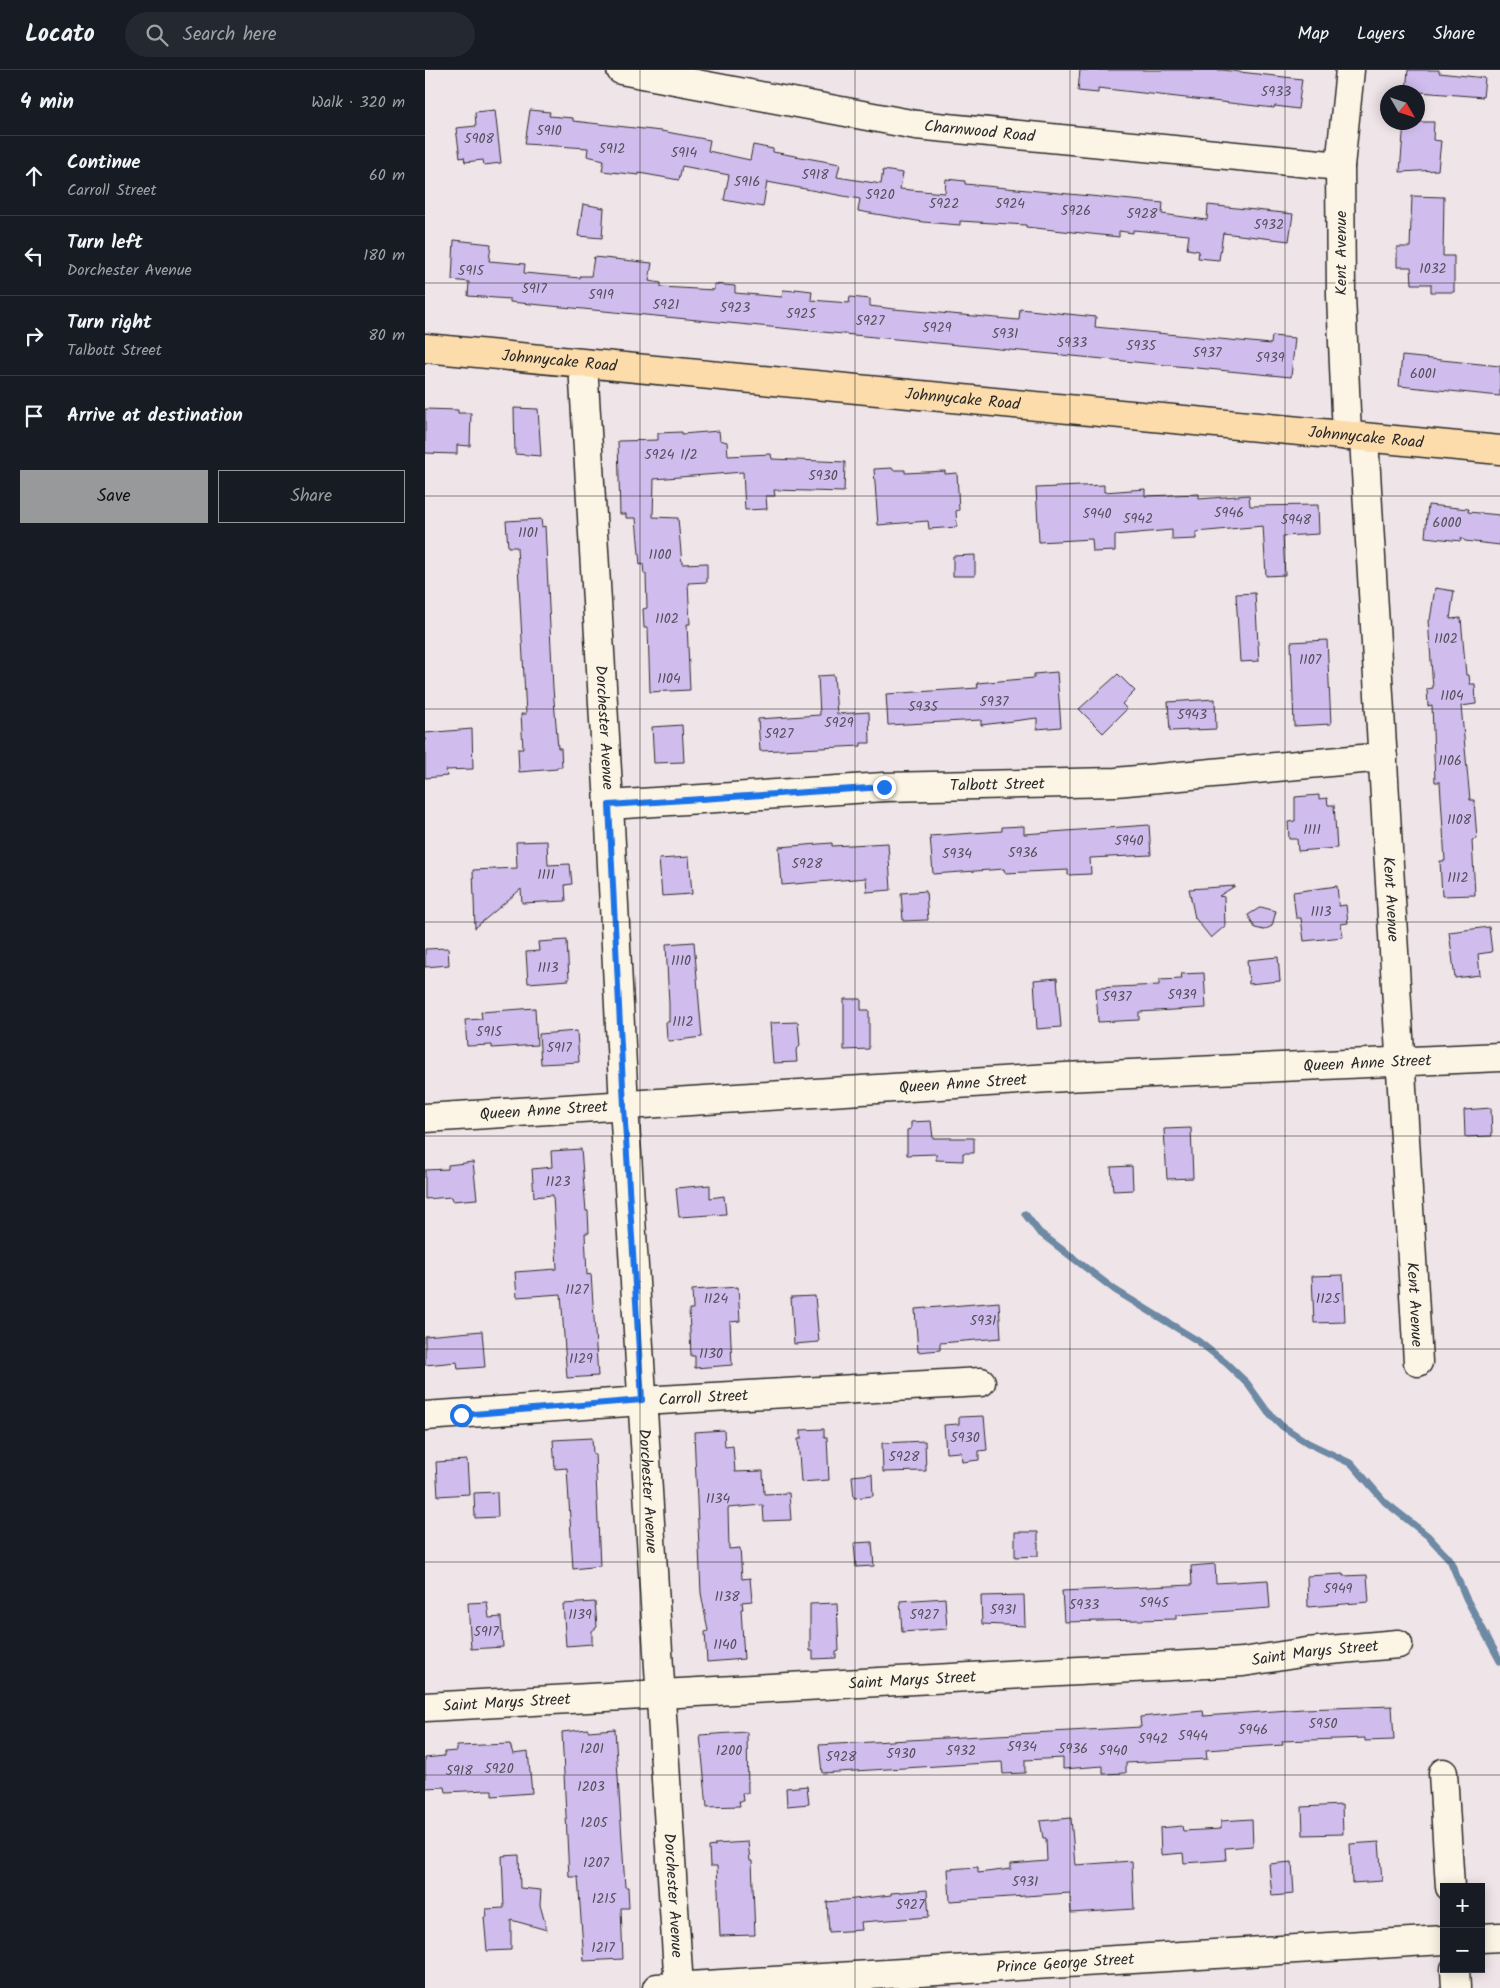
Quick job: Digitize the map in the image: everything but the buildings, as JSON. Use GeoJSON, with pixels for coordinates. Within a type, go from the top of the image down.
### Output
{"type":"FeatureCollection","features":[{"type":"Feature","properties":{"kind":"main road","name":"Johnnycake Road"},"geometry":{"type":"LineString","coordinates":[[425,348],[1500,450]]}},
{"type":"Feature","properties":{"kind":"street","name":"Charnwood Road"},"geometry":{"type":"LineString","coordinates":[[621,70],[917,125],[1341,166]]}},
{"type":"Feature","properties":{"kind":"street","name":"Kent Avenue"},"geometry":{"type":"LineString","coordinates":[[1350,70],[1341,166],[1341,295],[1356,437],[1383,757],[1418,1362]]}},
{"type":"Feature","properties":{"kind":"street","name":"Dorchester Avenue"},"geometry":{"type":"LineString","coordinates":[[583,364],[609,805],[624,1106],[661,1694],[672,1988]]}},
{"type":"Feature","properties":{"kind":"street","name":"Talbott Street"},"geometry":{"type":"LineString","coordinates":[[609,805],[884,787],[1116,782],[1383,757]]}},
{"type":"Feature","properties":{"kind":"street","name":"Queen Anne Street"},"geometry":{"type":"LineString","coordinates":[[425,1118],[1065,1077],[1500,1057]]}},
{"type":"Feature","properties":{"kind":"street","name":"Carroll Street"},"geometry":{"type":"LineString","coordinates":[[425,1416],[642,1400],[981,1382]]}},
{"type":"Feature","properties":{"kind":"street","name":"Saint Marys Street"},"geometry":{"type":"LineString","coordinates":[[425,1707],[1243,1662],[1307,1652],[1398,1644]]}},
{"type":"Feature","properties":{"kind":"street"},"geometry":{"type":"LineString","coordinates":[[1443,1773],[1450,1883]]}},
{"type":"Feature","properties":{"kind":"street"},"geometry":{"type":"LineString","coordinates":[[1485,1938],[1500,1937]]}},
{"type":"Feature","properties":{"kind":"street","name":"Prince George Street"},"geometry":{"type":"LineString","coordinates":[[672,1988],[1440,1940]]}},
{"type":"Feature","properties":{"kind":"street"},"geometry":{"type":"LineString","coordinates":[[1455,1973],[1456,1988]]}},
{"type":"Feature","properties":{"kind":"waterway"},"geometry":{"type":"LineString","coordinates":[[1025,1214],[1039,1232],[1115,1290],[1198,1341],[1226,1363],[1247,1383],[1267,1411],[1282,1426],[1308,1443],[1352,1464],[1385,1502],[1428,1536],[1450,1560],[1466,1598],[1500,1661]]}},
{"type":"Feature","properties":{"kind":"route"},"geometry":{"type":"LineString","coordinates":[[461,1415],[642,1400],[624,1106],[609,805],[884,787]]}}]}
